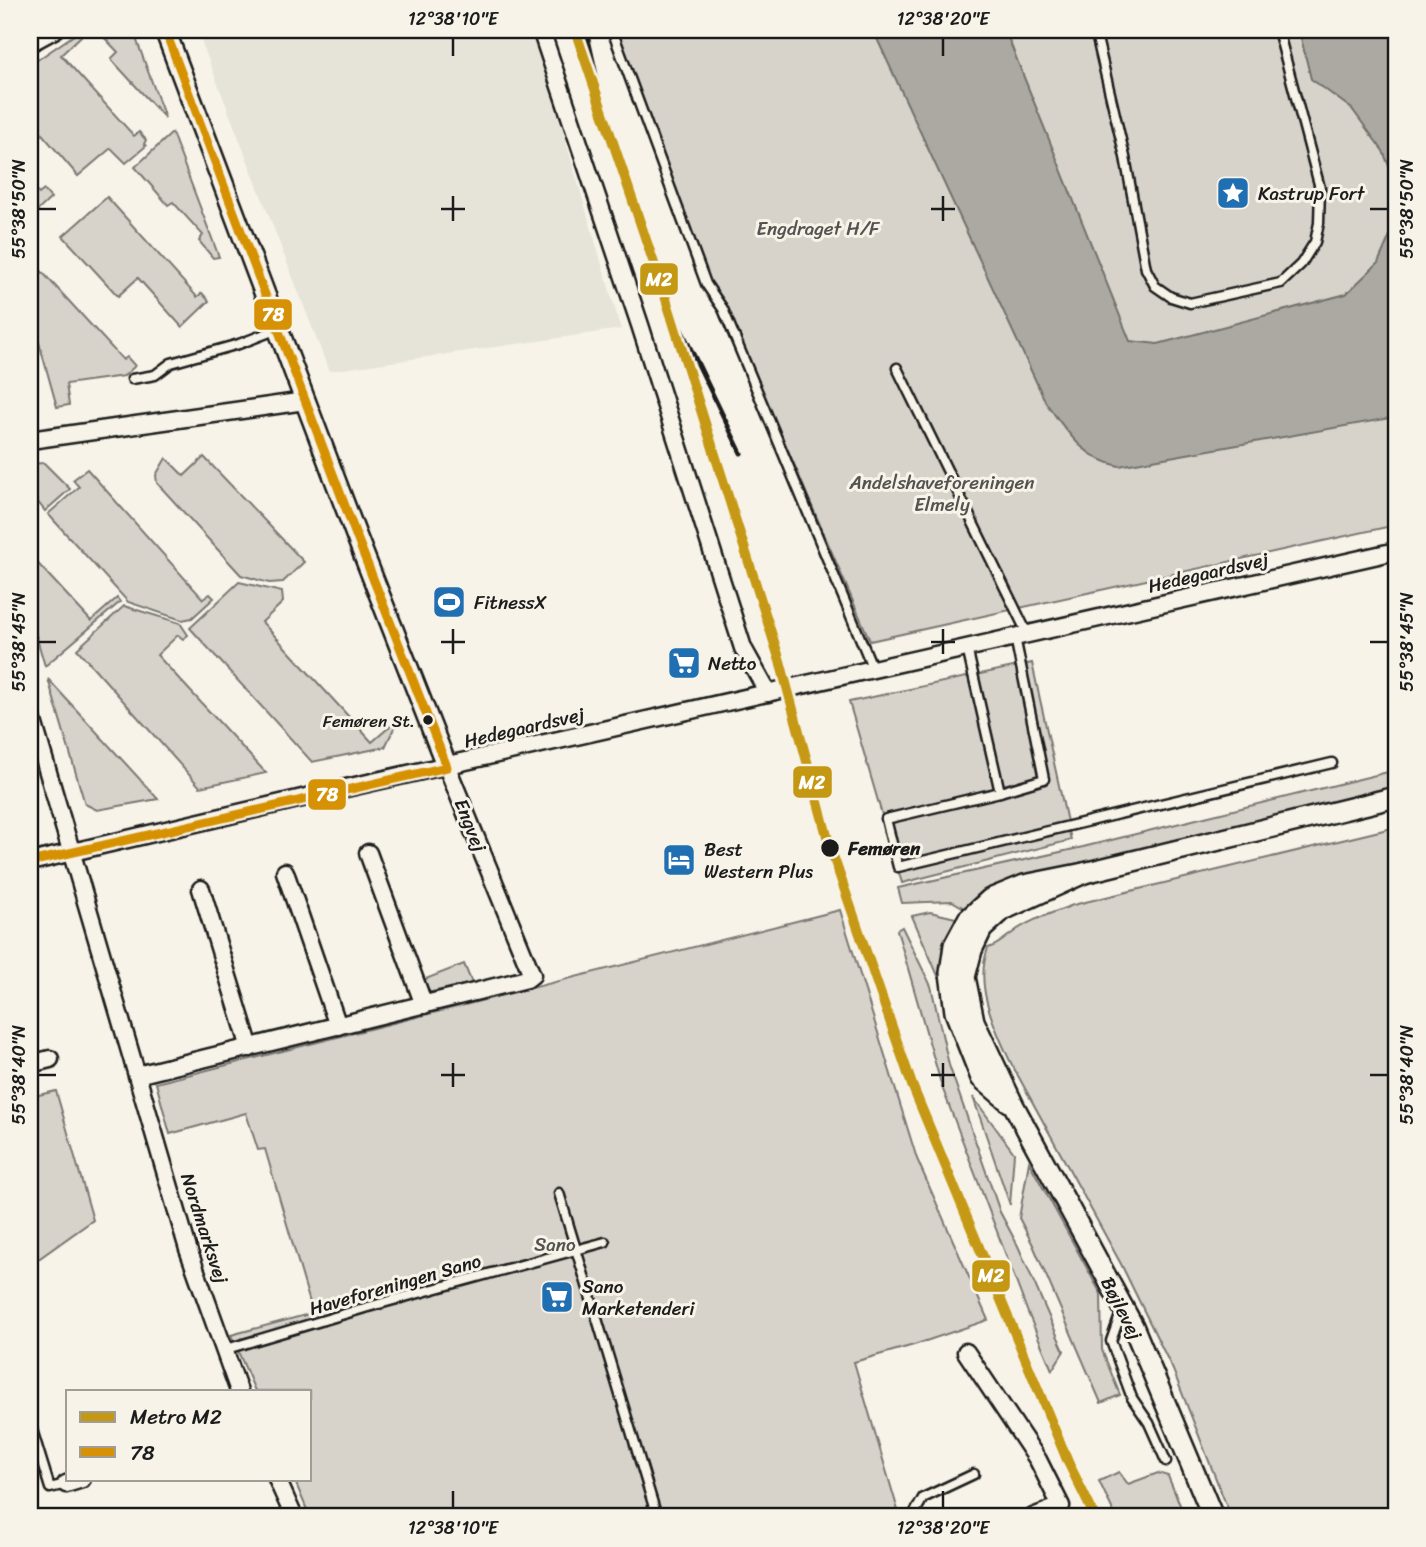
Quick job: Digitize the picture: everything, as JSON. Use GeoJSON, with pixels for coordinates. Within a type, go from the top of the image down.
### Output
{"type":"FeatureCollection","features":[{"type":"Feature","properties":{"kind":"street"},"geometry":{"type":"LineString","coordinates":[[30,43],[54,30]]}},
{"type":"Feature","properties":{"kind":"street","name":"Engvej"},"geometry":{"type":"LineString","coordinates":[[165,30],[447,767],[532,975],[527,979],[424,1004]]}},
{"type":"Feature","properties":{"kind":"street"},"geometry":{"type":"LineString","coordinates":[[541,30],[644,338],[743,648],[768,693]]}},
{"type":"Feature","properties":{"kind":"street"},"geometry":{"type":"LineString","coordinates":[[30,440],[305,401]]}},
{"type":"Feature","properties":{"kind":"street","name":"Hedegaardsvej"},"geometry":{"type":"LineString","coordinates":[[30,862],[1396,551]]}},
{"type":"Feature","properties":{"kind":"street","name":"Nordmarksvej"},"geometry":{"type":"LineString","coordinates":[[30,712],[191,1258],[239,1390]]}},
{"type":"Feature","properties":{"kind":"street","name":"Bøjlevej"},"geometry":{"type":"LineString","coordinates":[[1213,1517],[1123,1307],[1014,1106],[981,1078],[966,1045],[955,1012],[950,973],[954,945],[968,919],[990,899],[1024,884],[1084,873],[1396,797]]}},
{"type":"Feature","properties":{"kind":"street"},"geometry":{"type":"LineString","coordinates":[[137,1075],[424,1004],[368,853]]}},
{"type":"Feature","properties":{"kind":"street"},"geometry":{"type":"LineString","coordinates":[[285,872],[338,1026]]}},
{"type":"Feature","properties":{"kind":"street"},"geometry":{"type":"LineString","coordinates":[[201,889],[250,1048]]}},
{"type":"Feature","properties":{"kind":"street"},"geometry":{"type":"LineString","coordinates":[[30,1064],[50,1059]]}},
{"type":"Feature","properties":{"kind":"street"},"geometry":{"type":"LineString","coordinates":[[966,1352],[1038,1460],[1060,1506],[1033,1517]]}},
{"type":"Feature","properties":{"kind":"street"},"geometry":{"type":"LineString","coordinates":[[65,1484],[79,1480]]}},
{"type":"Feature","properties":{"kind":"street"},"geometry":{"type":"LineString","coordinates":[[277,1480],[294,1517]]}},
{"type":"Feature","properties":{"kind":"lane"},"geometry":{"type":"LineString","coordinates":[[612,30],[706,284],[723,309],[873,669]]}},
{"type":"Feature","properties":{"kind":"lane"},"geometry":{"type":"LineString","coordinates":[[1095,30],[1125,156],[1146,269],[1155,286],[1171,297],[1190,303],[1281,283],[1301,264],[1314,242],[1319,223],[1320,188],[1278,30]]}},
{"type":"Feature","properties":{"kind":"lane"},"geometry":{"type":"LineString","coordinates":[[132,379],[155,375],[171,363],[239,344],[278,329]]}},
{"type":"Feature","properties":{"kind":"lane"},"geometry":{"type":"LineString","coordinates":[[897,368],[1022,636],[1044,779],[1000,793],[886,819],[898,867],[1332,763]]}},
{"type":"Feature","properties":{"kind":"lane"},"geometry":{"type":"LineString","coordinates":[[967,648],[1000,793]]}},
{"type":"Feature","properties":{"kind":"lane"},"geometry":{"type":"LineString","coordinates":[[559,1193],[657,1517]]}},
{"type":"Feature","properties":{"kind":"lane","name":"Haveforeningen Sano"},"geometry":{"type":"LineString","coordinates":[[223,1350],[605,1242]]}},
{"type":"Feature","properties":{"kind":"lane"},"geometry":{"type":"LineString","coordinates":[[1123,1307],[1111,1341],[1132,1398],[1149,1423],[1166,1461]]}},
{"type":"Feature","properties":{"kind":"lane"},"geometry":{"type":"LineString","coordinates":[[30,1423],[50,1488],[65,1484]]}},
{"type":"Feature","properties":{"kind":"lane"},"geometry":{"type":"LineString","coordinates":[[915,1517],[923,1498],[974,1474]]}},
{"type":"Feature","properties":{"kind":"shaded area"},"geometry":{"type":"Polygon","coordinates":[[[197,30],[533,30],[621,329],[329,371],[197,30]]]}},
{"type":"Feature","properties":{"kind":"shaded area"},"geometry":{"type":"Polygon","coordinates":[[[873,30],[1005,30],[1130,341],[1158,344],[1346,294],[1378,263],[1395,224],[1396,202],[1396,417],[1119,466],[1085,450],[1046,403],[873,30]]]}},
{"type":"Feature","properties":{"kind":"shaded area"},"geometry":{"type":"Polygon","coordinates":[[[1299,30],[1396,30],[1396,184],[1383,151],[1352,109],[1311,79],[1299,30]]]}},
{"type":"Feature","properties":{"kind":"green space"},"geometry":{"type":"Polygon","coordinates":[[[97,30],[133,30],[165,118],[111,59],[118,52],[97,30]]]}},
{"type":"Feature","properties":{"kind":"green space"},"geometry":{"type":"Polygon","coordinates":[[[616,30],[1396,30],[1396,525],[870,641],[732,320],[713,305],[616,30]]]}},
{"type":"Feature","properties":{"kind":"green space"},"geometry":{"type":"Polygon","coordinates":[[[77,33],[81,36],[61,55],[134,136],[139,132],[146,140],[146,146],[126,163],[111,148],[78,176],[30,120],[30,65],[77,33]]]}},
{"type":"Feature","properties":{"kind":"green space"},"geometry":{"type":"Polygon","coordinates":[[[172,133],[219,257],[213,258],[199,241],[203,235],[173,202],[168,205],[135,167],[172,133]]]}},
{"type":"Feature","properties":{"kind":"green space"},"geometry":{"type":"Polygon","coordinates":[[[30,184],[39,194],[44,190],[51,198],[30,218],[30,184]]]}},
{"type":"Feature","properties":{"kind":"green space"},"geometry":{"type":"Polygon","coordinates":[[[107,197],[197,297],[202,293],[209,301],[182,327],[138,278],[118,296],[63,236],[107,197]]]}},
{"type":"Feature","properties":{"kind":"green space"},"geometry":{"type":"Polygon","coordinates":[[[34,263],[123,360],[127,357],[135,366],[124,376],[66,384],[69,405],[57,407],[33,321],[38,303],[30,287],[30,264],[34,263]]]}},
{"type":"Feature","properties":{"kind":"green space"},"geometry":{"type":"Polygon","coordinates":[[[204,457],[304,562],[283,582],[269,583],[241,575],[157,483],[156,475],[166,458],[184,476],[204,457]]]}},
{"type":"Feature","properties":{"kind":"green space"},"geometry":{"type":"Polygon","coordinates":[[[44,463],[70,489],[45,511],[30,492],[30,464],[44,463]]]}},
{"type":"Feature","properties":{"kind":"green space"},"geometry":{"type":"Polygon","coordinates":[[[87,469],[203,599],[210,594],[214,598],[192,618],[182,620],[128,602],[48,514],[79,487],[73,480],[87,469]]]}},
{"type":"Feature","properties":{"kind":"green space"},"geometry":{"type":"Polygon","coordinates":[[[30,555],[91,621],[117,598],[120,602],[45,666],[30,615],[30,555]]]}},
{"type":"Feature","properties":{"kind":"green space"},"geometry":{"type":"Polygon","coordinates":[[[239,582],[282,592],[283,602],[262,622],[372,742],[396,724],[385,747],[312,762],[190,628],[239,582]]]}},
{"type":"Feature","properties":{"kind":"green space"},"geometry":{"type":"Polygon","coordinates":[[[124,606],[180,623],[188,635],[183,639],[178,635],[157,655],[266,773],[200,787],[77,649],[124,606]]]}},
{"type":"Feature","properties":{"kind":"green space"},"geometry":{"type":"Polygon","coordinates":[[[1032,663],[1071,840],[902,883],[849,702],[1032,663]]]}},
{"type":"Feature","properties":{"kind":"green space"},"geometry":{"type":"Polygon","coordinates":[[[48,679],[158,799],[97,810],[85,804],[48,679]]]}},
{"type":"Feature","properties":{"kind":"green space"},"geometry":{"type":"Polygon","coordinates":[[[1396,770],[1396,786],[1001,884],[981,894],[966,909],[952,901],[902,903],[898,888],[1083,847],[1396,770]]]}},
{"type":"Feature","properties":{"kind":"green space"},"geometry":{"type":"Polygon","coordinates":[[[1396,827],[1396,1517],[1231,1517],[1173,1370],[1121,1264],[1004,1048],[988,1006],[983,977],[984,962],[988,948],[1025,925],[1073,905],[1396,827]]]}},
{"type":"Feature","properties":{"kind":"green space","name":"Sano"},"geometry":{"type":"Polygon","coordinates":[[[840,910],[917,1159],[988,1320],[854,1362],[900,1517],[310,1517],[294,1480],[312,1480],[312,1390],[255,1390],[231,1335],[313,1313],[265,1149],[258,1150],[246,1113],[170,1134],[156,1083],[840,910]]]}},
{"type":"Feature","properties":{"kind":"green space"},"geometry":{"type":"Polygon","coordinates":[[[930,912],[960,919],[945,992],[912,916],[930,912]]]}},
{"type":"Feature","properties":{"kind":"green space"},"geometry":{"type":"Polygon","coordinates":[[[902,927],[931,986],[949,1065],[1000,1212],[1018,1246],[1064,1351],[1052,1370],[942,1087],[897,930],[902,927]]]}},
{"type":"Feature","properties":{"kind":"green space"},"geometry":{"type":"Polygon","coordinates":[[[464,964],[472,983],[427,993],[423,980],[464,964]]]}},
{"type":"Feature","properties":{"kind":"green space"},"geometry":{"type":"Polygon","coordinates":[[[56,1091],[93,1220],[30,1265],[30,1097],[56,1091]]]}},
{"type":"Feature","properties":{"kind":"green space"},"geometry":{"type":"Polygon","coordinates":[[[973,1097],[1014,1153],[1010,1205],[973,1097]]]}},
{"type":"Feature","properties":{"kind":"green space"},"geometry":{"type":"Polygon","coordinates":[[[1029,1162],[1101,1294],[1102,1350],[1120,1395],[1101,1403],[1019,1218],[1029,1162]]]}},
{"type":"Feature","properties":{"kind":"green space"},"geometry":{"type":"Polygon","coordinates":[[[1119,1472],[1128,1484],[1158,1473],[1168,1476],[1185,1517],[1116,1517],[1099,1481],[1119,1472]]]}},
{"type":"Feature","properties":{"kind":"railway"},"geometry":{"type":"LineString","coordinates":[[586,30],[608,128]]}},
{"type":"Feature","properties":{"kind":"railway"},"geometry":{"type":"LineString","coordinates":[[665,296],[741,453]]}},
{"type":"Feature","properties":{"kind":"metro line","name":"M2"},"geometry":{"type":"LineString","coordinates":[[575,30],[665,296],[780,661],[830,847],[912,1085],[1068,1462],[1095,1517]]}},
{"type":"Feature","properties":{"kind":"transit line","name":"78"},"geometry":{"type":"LineString","coordinates":[[30,862],[447,767],[165,30]]}},
{"type":"Feature","properties":{"kind":"place","name":"Kastrup Fort"},"geometry":{"type":"Point","coordinates":[1233,193]}},
{"type":"Feature","properties":{"kind":"place","name":"FitnessX"},"geometry":{"type":"Point","coordinates":[449,602]}},
{"type":"Feature","properties":{"kind":"place","name":"Netto"},"geometry":{"type":"Point","coordinates":[684,663]}},
{"type":"Feature","properties":{"kind":"place","name":"Femøren St."},"geometry":{"type":"Point","coordinates":[428,720]}},
{"type":"Feature","properties":{"kind":"place","name":"Femøren"},"geometry":{"type":"Point","coordinates":[830,848]}},
{"type":"Feature","properties":{"kind":"place","name":"Best Western Plus"},"geometry":{"type":"Point","coordinates":[679,860]}},
{"type":"Feature","properties":{"kind":"place","name":"Sano Marketenderi"},"geometry":{"type":"Point","coordinates":[557,1297]}},
{"type":"Feature","properties":{"kind":"park label","name":"Engdraget H/F"},"geometry":{"type":"Point","coordinates":[818,228]}},
{"type":"Feature","properties":{"kind":"park label","name":"Andelshaveforeningen Elmely"},"geometry":{"type":"Point","coordinates":[942,493]}}]}
